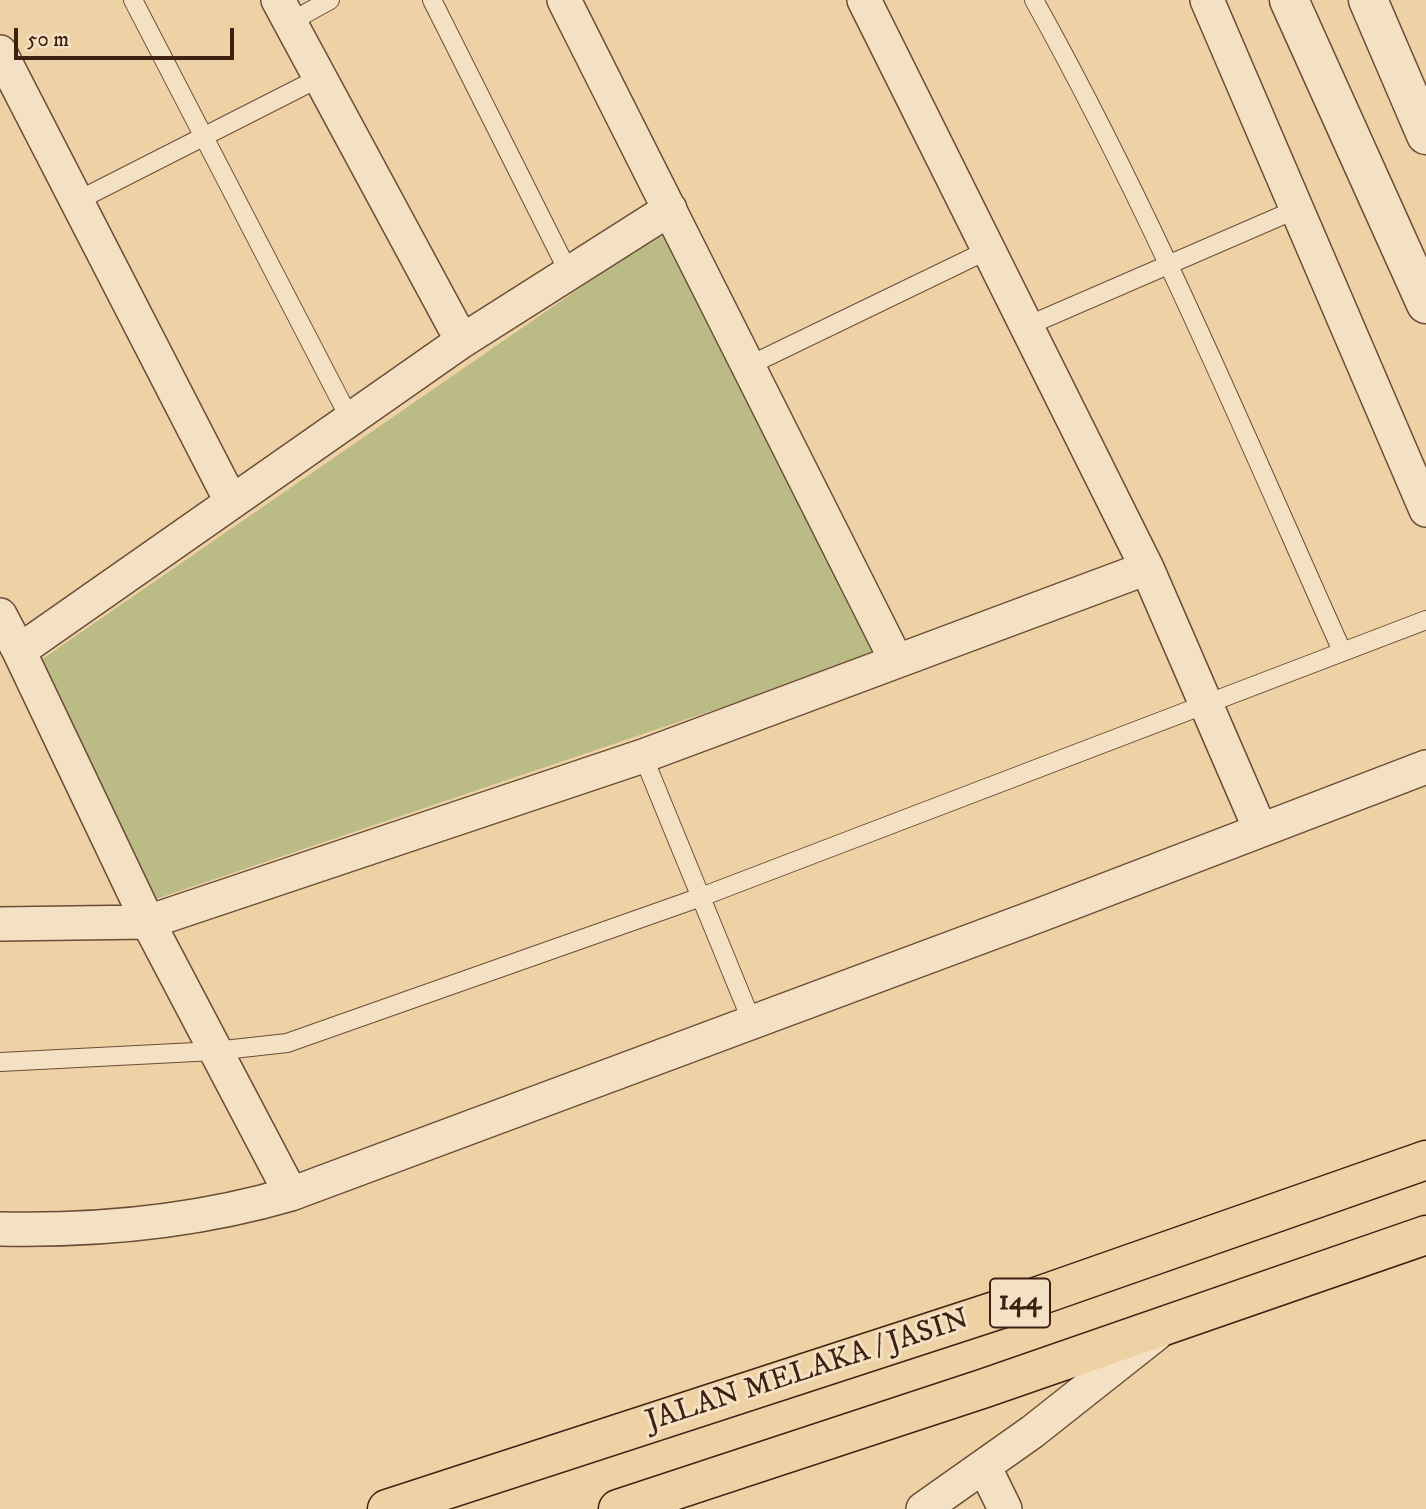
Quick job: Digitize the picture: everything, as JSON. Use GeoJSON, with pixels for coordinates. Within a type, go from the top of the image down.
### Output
{"type":"FeatureCollection","features":[{"type":"Feature","properties":{"kind":"main road","name":"JALAN MELAKA / JASIN"},"geometry":{"type":"LineString","coordinates":[[387,1509],[1007,1307],[1426,1160]]}},
{"type":"Feature","properties":{"kind":"main road","name":"144"},"geometry":{"type":"LineString","coordinates":[[618,1509],[1165,1326],[1426,1235]]}},
{"type":"Feature","properties":{"kind":"street"},"geometry":{"type":"LineString","coordinates":[[564,0],[895,660]]}},
{"type":"Feature","properties":{"kind":"street"},"geometry":{"type":"LineString","coordinates":[[864,0],[1147,568],[1260,829]]}},
{"type":"Feature","properties":{"kind":"street"},"geometry":{"type":"LineString","coordinates":[[1207,0],[1426,510]]}},
{"type":"Feature","properties":{"kind":"street"},"geometry":{"type":"LineString","coordinates":[[1289,0],[1413,243],[1424,294]]}},
{"type":"Feature","properties":{"kind":"street"},"geometry":{"type":"LineString","coordinates":[[1368,0],[1426,135]]}},
{"type":"Feature","properties":{"kind":"street"},"geometry":{"type":"LineString","coordinates":[[284,11],[462,341]]}},
{"type":"Feature","properties":{"kind":"street"},"geometry":{"type":"LineString","coordinates":[[0,52],[231,502]]}},
{"type":"Feature","properties":{"kind":"street"},"geometry":{"type":"LineString","coordinates":[[19,651],[462,341],[670,209]]}},
{"type":"Feature","properties":{"kind":"street"},"geometry":{"type":"LineString","coordinates":[[0,924],[148,922],[643,756],[1147,568]]}},
{"type":"Feature","properties":{"kind":"street"},"geometry":{"type":"LineString","coordinates":[[0,615],[148,922],[291,1194]]}},
{"type":"Feature","properties":{"kind":"street"},"geometry":{"type":"LineString","coordinates":[[0,1229],[102,1226],[246,1207],[291,1194],[1426,767]]}},
{"type":"Feature","properties":{"kind":"street"},"geometry":{"type":"LineString","coordinates":[[923,1509],[1032,1432],[1165,1326]]}},
{"type":"Feature","properties":{"kind":"street"},"geometry":{"type":"LineString","coordinates":[[984,1466],[1006,1509]]}},
{"type":"Feature","properties":{"kind":"lane"},"geometry":{"type":"LineString","coordinates":[[133,0],[350,419]]}},
{"type":"Feature","properties":{"kind":"lane"},"geometry":{"type":"LineString","coordinates":[[284,11],[330,0]]}},
{"type":"Feature","properties":{"kind":"lane"},"geometry":{"type":"LineString","coordinates":[[432,0],[569,273]]}},
{"type":"Feature","properties":{"kind":"lane"},"geometry":{"type":"LineString","coordinates":[[1034,0],[1077,78],[1169,264],[1342,652]]}},
{"type":"Feature","properties":{"kind":"lane"},"geometry":{"type":"LineString","coordinates":[[77,201],[319,78]]}},
{"type":"Feature","properties":{"kind":"lane"},"geometry":{"type":"LineString","coordinates":[[1027,326],[1297,209]]}},
{"type":"Feature","properties":{"kind":"lane"},"geometry":{"type":"LineString","coordinates":[[748,366],[990,249]]}},
{"type":"Feature","properties":{"kind":"lane"},"geometry":{"type":"LineString","coordinates":[[0,1062],[215,1051],[287,1043],[701,897],[1426,620]]}},
{"type":"Feature","properties":{"kind":"lane"},"geometry":{"type":"LineString","coordinates":[[643,756],[752,1022]]}},
{"type":"Feature","properties":{"kind":"green space"},"geometry":{"type":"Polygon","coordinates":[[[664,230],[876,655],[156,899],[38,662],[664,230]]]}}]}
